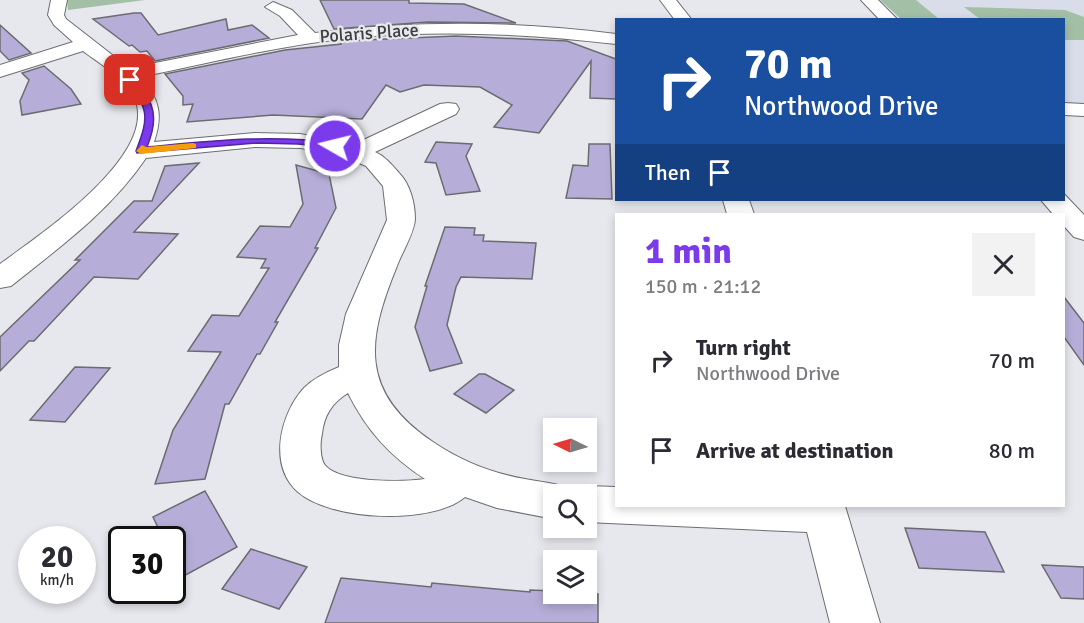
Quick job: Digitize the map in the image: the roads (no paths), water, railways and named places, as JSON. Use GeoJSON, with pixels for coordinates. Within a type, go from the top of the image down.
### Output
{"type":"FeatureCollection","features":[{"type":"Feature","properties":{"kind":"street"},"geometry":{"type":"LineString","coordinates":[[0,279],[94,204],[141,151],[148,133],[150,118],[147,102],[140,90],[60,22],[56,15],[59,0]]}},
{"type":"Feature","properties":{"kind":"street"},"geometry":{"type":"LineString","coordinates":[[668,0],[682,18]]}},
{"type":"Feature","properties":{"kind":"street"},"geometry":{"type":"LineString","coordinates":[[869,0],[888,18]]}},
{"type":"Feature","properties":{"kind":"street"},"geometry":{"type":"LineString","coordinates":[[273,7],[286,13],[310,37]]}},
{"type":"Feature","properties":{"kind":"street","name":"Polaris Place"},"geometry":{"type":"LineString","coordinates":[[124,75],[237,50],[310,37],[391,30],[466,29],[571,32],[615,39]]}},
{"type":"Feature","properties":{"kind":"street"},"geometry":{"type":"LineString","coordinates":[[0,71],[86,44]]}},
{"type":"Feature","properties":{"kind":"street"},"geometry":{"type":"LineString","coordinates":[[0,58],[31,61]]}},
{"type":"Feature","properties":{"kind":"street"},"geometry":{"type":"LineString","coordinates":[[357,152],[448,109]]}},
{"type":"Feature","properties":{"kind":"street"},"geometry":{"type":"LineString","coordinates":[[1065,109],[1084,110]]}},
{"type":"Feature","properties":{"kind":"street"},"geometry":{"type":"LineString","coordinates":[[141,151],[285,140],[335,146],[357,152],[379,164],[391,175],[399,188],[403,203],[401,220],[364,313],[356,345],[358,373],[369,400],[388,428],[409,447],[444,470],[487,488],[543,500]]}},
{"type":"Feature","properties":{"kind":"street"},"geometry":{"type":"LineString","coordinates":[[1055,201],[1084,231]]}},
{"type":"Feature","properties":{"kind":"street"},"geometry":{"type":"LineString","coordinates":[[358,373],[329,387],[315,400],[308,414],[300,441],[302,463],[314,480],[340,493],[399,498],[436,494],[460,476]]}},
{"type":"Feature","properties":{"kind":"street"},"geometry":{"type":"LineString","coordinates":[[597,504],[615,505]]}},
{"type":"Feature","properties":{"kind":"street"},"geometry":{"type":"LineString","coordinates":[[675,507],[824,510],[855,623]]}}]}
